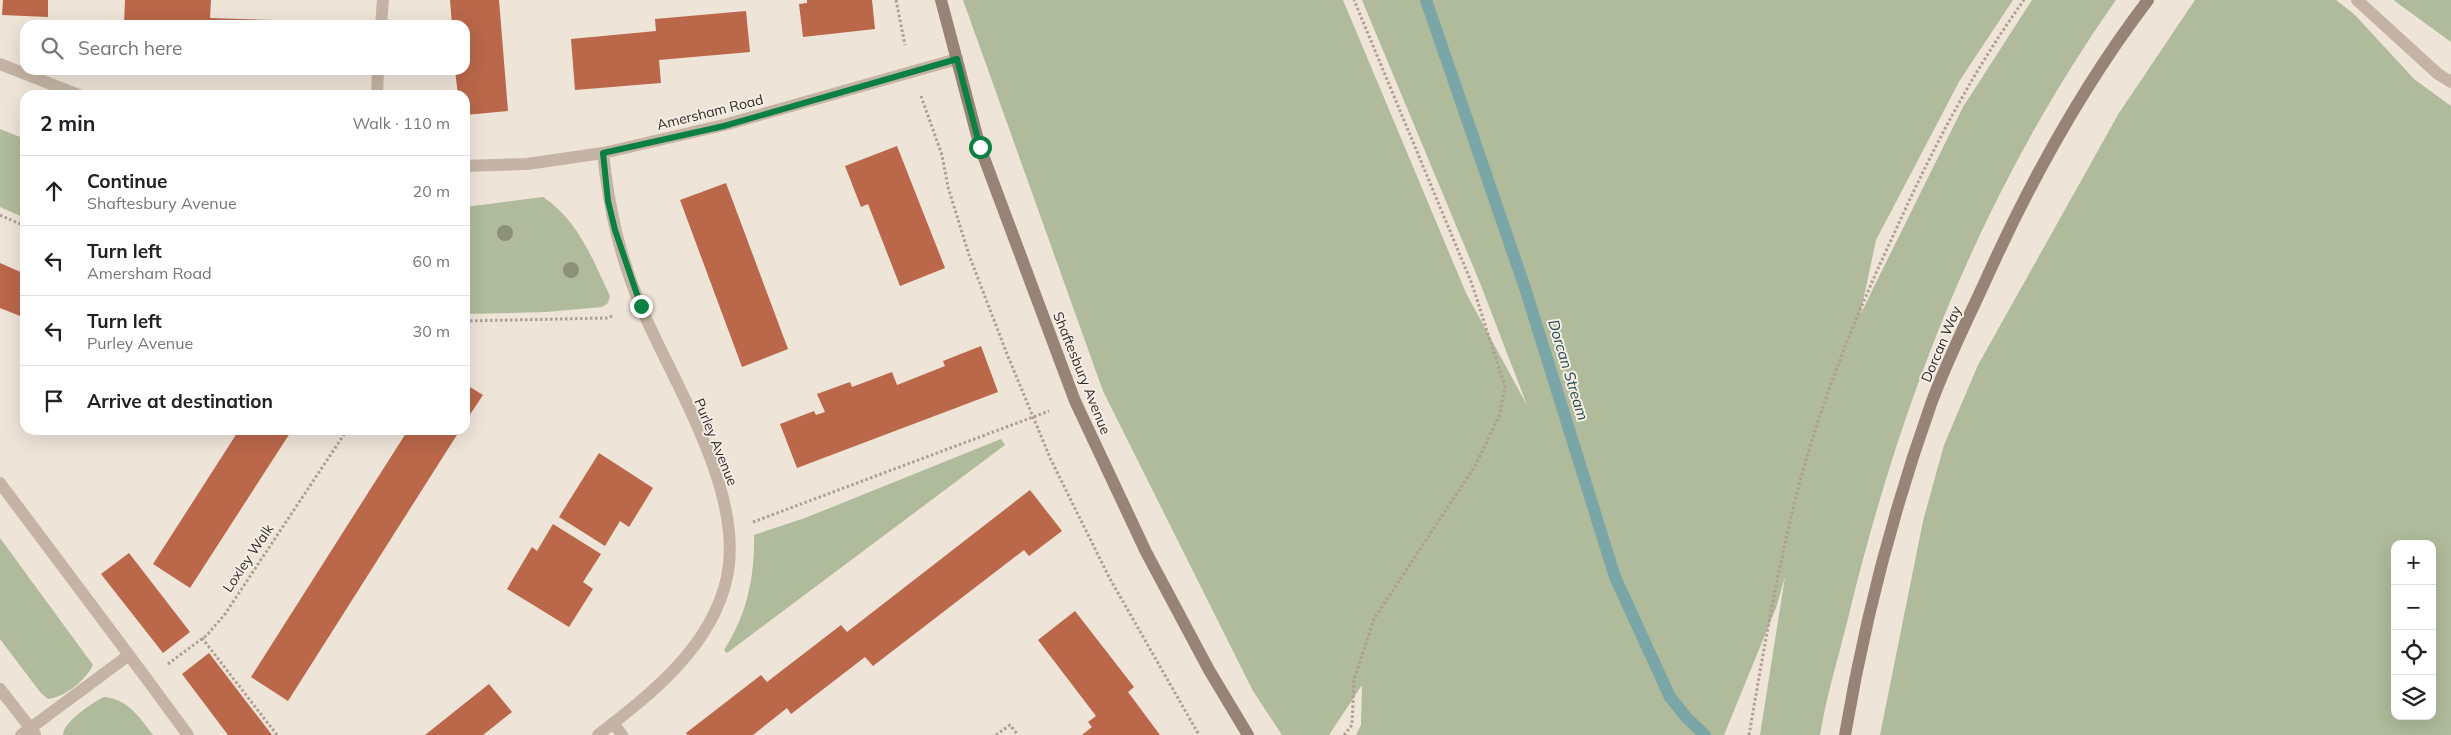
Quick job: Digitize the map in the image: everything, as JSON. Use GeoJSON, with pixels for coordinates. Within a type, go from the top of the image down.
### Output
{"type":"FeatureCollection","features":[{"type":"Feature","properties":{"kind":"street"},"geometry":{"type":"LineString","coordinates":[[381,20],[383,0]]}},
{"type":"Feature","properties":{"kind":"street","name":"Shaftesbury Avenue"},"geometry":{"type":"LineString","coordinates":[[941,0],[980,147],[1075,400],[1100,458],[1151,561],[1209,670],[1248,735]]}},
{"type":"Feature","properties":{"kind":"street","name":"Dorcan Way"},"geometry":{"type":"LineString","coordinates":[[1845,735],[1881,567],[1932,402],[2006,235],[2044,162],[2087,89],[2148,0]]}},
{"type":"Feature","properties":{"kind":"street"},"geometry":{"type":"LineString","coordinates":[[2357,0],[2438,74],[2451,82]]}},
{"type":"Feature","properties":{"kind":"street","name":"Amersham Road"},"geometry":{"type":"LineString","coordinates":[[470,166],[527,164],[603,153],[724,126],[914,73],[957,59]]}},
{"type":"Feature","properties":{"kind":"street"},"geometry":{"type":"LineString","coordinates":[[0,64],[20,72]]}},
{"type":"Feature","properties":{"kind":"street"},"geometry":{"type":"LineString","coordinates":[[28,75],[65,90]]}},
{"type":"Feature","properties":{"kind":"street"},"geometry":{"type":"LineString","coordinates":[[376,90],[378,75]]}},
{"type":"Feature","properties":{"kind":"street","name":"Purley Avenue"},"geometry":{"type":"LineString","coordinates":[[598,735],[670,676],[696,644],[710,620],[727,577],[728,526],[722,496],[711,460],[641,306],[625,263],[608,201],[603,153]]}},
{"type":"Feature","properties":{"kind":"street"},"geometry":{"type":"LineString","coordinates":[[0,483],[188,735]]}},
{"type":"Feature","properties":{"kind":"street"},"geometry":{"type":"LineString","coordinates":[[0,689],[29,733],[129,655]]}},
{"type":"Feature","properties":{"kind":"street"},"geometry":{"type":"LineString","coordinates":[[613,724],[622,735]]}},
{"type":"Feature","properties":{"kind":"path"},"geometry":{"type":"LineString","coordinates":[[896,0],[914,73],[942,155],[948,187],[969,255],[1033,417],[1051,460],[1109,577],[1199,735]]}},
{"type":"Feature","properties":{"kind":"path"},"geometry":{"type":"LineString","coordinates":[[1344,735],[1352,725],[1354,678],[1374,619],[1475,466],[1499,416],[1506,387],[1472,284],[1354,0]]}},
{"type":"Feature","properties":{"kind":"path"},"geometry":{"type":"LineString","coordinates":[[1749,735],[1778,577],[1802,474],[1841,354],[1867,288],[1955,108],[1994,42],[2024,0]]}},
{"type":"Feature","properties":{"kind":"path"},"geometry":{"type":"LineString","coordinates":[[0,216],[20,224]]}},
{"type":"Feature","properties":{"kind":"path"},"geometry":{"type":"LineString","coordinates":[[470,321],[607,318],[641,306]]}},
{"type":"Feature","properties":{"kind":"path"},"geometry":{"type":"LineString","coordinates":[[728,526],[760,521],[1075,400]]}},
{"type":"Feature","properties":{"kind":"path","name":"Loxley Walk"},"geometry":{"type":"LineString","coordinates":[[148,680],[202,638],[225,614],[344,435]]}},
{"type":"Feature","properties":{"kind":"path"},"geometry":{"type":"LineString","coordinates":[[202,638],[277,735]]}},
{"type":"Feature","properties":{"kind":"path"},"geometry":{"type":"LineString","coordinates":[[996,735],[1010,725],[1018,735]]}},
{"type":"Feature","properties":{"kind":"green space"},"geometry":{"type":"Polygon","coordinates":[[[963,0],[1343,0],[1466,293],[1527,405],[1480,283],[1362,0],[2013,0],[1960,80],[1876,240],[1860,315],[1963,107],[2032,0],[2116,0],[2070,70],[2027,142],[1989,215],[1955,290],[1924,367],[1897,445],[1873,525],[1830,687],[1820,735],[1760,735],[1785,577],[1776,608],[1724,735],[1356,735],[1361,725],[1362,685],[1329,735],[1282,735],[1253,691],[1103,391],[963,0]]]}},
{"type":"Feature","properties":{"kind":"green space"},"geometry":{"type":"Polygon","coordinates":[[[2195,0],[2336,0],[2355,15],[2414,79],[2451,106],[2451,735],[1880,735],[1923,521],[1944,445],[1978,365],[2119,113],[2195,0]]]}},
{"type":"Feature","properties":{"kind":"green space"},"geometry":{"type":"Polygon","coordinates":[[[2394,0],[2451,0],[2451,42],[2396,2],[2394,0]]]}},
{"type":"Feature","properties":{"kind":"green space"},"geometry":{"type":"Polygon","coordinates":[[[0,129],[20,137],[20,216],[0,207],[0,129]]]}},
{"type":"Feature","properties":{"kind":"green space"},"geometry":{"type":"Polygon","coordinates":[[[543,197],[566,217],[583,242],[610,296],[608,303],[602,307],[546,312],[470,314],[470,206],[543,197]]]}},
{"type":"Feature","properties":{"kind":"green space"},"geometry":{"type":"Polygon","coordinates":[[[1001,439],[1005,445],[727,653],[724,650],[739,623],[748,595],[753,565],[754,535],[805,518],[1001,439]]]}},
{"type":"Feature","properties":{"kind":"green space"},"geometry":{"type":"Polygon","coordinates":[[[0,538],[93,665],[80,682],[55,698],[48,699],[40,692],[0,639],[0,538]]]}},
{"type":"Feature","properties":{"kind":"green space"},"geometry":{"type":"Polygon","coordinates":[[[104,697],[112,698],[126,705],[138,716],[153,735],[63,735],[73,718],[104,697]]]}},
{"type":"Feature","properties":{"kind":"building"},"geometry":{"type":"Polygon","coordinates":[[[3,0],[48,0],[48,17],[2,15],[3,0]]]}},
{"type":"Feature","properties":{"kind":"building"},"geometry":{"type":"Polygon","coordinates":[[[125,0],[211,0],[210,18],[274,20],[124,20],[125,0]]]}},
{"type":"Feature","properties":{"kind":"building"},"geometry":{"type":"Polygon","coordinates":[[[450,0],[499,0],[508,111],[470,115],[470,90],[457,90],[456,75],[470,75],[470,20],[452,20],[450,0]]]}},
{"type":"Feature","properties":{"kind":"building"},"geometry":{"type":"Polygon","coordinates":[[[807,0],[872,0],[875,29],[803,37],[799,4],[807,3],[807,0]]]}},
{"type":"Feature","properties":{"kind":"building"},"geometry":{"type":"Polygon","coordinates":[[[746,11],[750,52],[659,60],[661,83],[575,90],[571,39],[656,31],[655,19],[746,11]]]}},
{"type":"Feature","properties":{"kind":"building"},"geometry":{"type":"Polygon","coordinates":[[[897,146],[945,268],[900,286],[868,204],[861,207],[845,166],[897,146]]]}},
{"type":"Feature","properties":{"kind":"building"},"geometry":{"type":"Polygon","coordinates":[[[726,183],[788,349],[742,367],[680,200],[726,183]]]}},
{"type":"Feature","properties":{"kind":"building"},"geometry":{"type":"Polygon","coordinates":[[[0,263],[20,272],[20,316],[0,308],[0,263]]]}},
{"type":"Feature","properties":{"kind":"building"},"geometry":{"type":"Polygon","coordinates":[[[981,346],[998,392],[797,468],[780,424],[814,411],[816,415],[825,412],[817,394],[850,382],[852,387],[892,372],[897,385],[945,366],[943,361],[981,346]]]}},
{"type":"Feature","properties":{"kind":"building"},"geometry":{"type":"Polygon","coordinates":[[[470,387],[483,395],[470,414],[470,387]]]}},
{"type":"Feature","properties":{"kind":"building"},"geometry":{"type":"Polygon","coordinates":[[[236,435],[289,435],[190,588],[153,564],[236,435]]]}},
{"type":"Feature","properties":{"kind":"building"},"geometry":{"type":"Polygon","coordinates":[[[405,435],[457,435],[288,701],[251,677],[405,435]]]}},
{"type":"Feature","properties":{"kind":"building"},"geometry":{"type":"Polygon","coordinates":[[[599,453],[653,488],[629,527],[620,521],[605,546],[559,517],[599,453]]]}},
{"type":"Feature","properties":{"kind":"building"},"geometry":{"type":"Polygon","coordinates":[[[1030,490],[1062,531],[1029,556],[1024,550],[873,666],[865,657],[791,714],[787,708],[753,735],[687,735],[686,733],[761,675],[767,682],[841,625],[847,632],[1030,490]]]}},
{"type":"Feature","properties":{"kind":"building"},"geometry":{"type":"Polygon","coordinates":[[[553,524],[601,554],[583,582],[593,589],[569,627],[507,589],[532,547],[537,551],[553,524]]]}},
{"type":"Feature","properties":{"kind":"building"},"geometry":{"type":"Polygon","coordinates":[[[129,553],[190,632],[163,653],[101,574],[129,553]]]}},
{"type":"Feature","properties":{"kind":"building"},"geometry":{"type":"Polygon","coordinates":[[[1075,611],[1134,687],[1128,692],[1160,735],[1082,735],[1092,727],[1088,722],[1096,716],[1038,640],[1075,611]]]}},
{"type":"Feature","properties":{"kind":"building"},"geometry":{"type":"Polygon","coordinates":[[[209,653],[272,735],[228,735],[182,674],[209,653]]]}},
{"type":"Feature","properties":{"kind":"building"},"geometry":{"type":"Polygon","coordinates":[[[489,684],[512,712],[483,735],[425,735],[489,684]]]}},
{"type":"Feature","properties":{"kind":"waterway","name":"Dorcan Stream"},"geometry":{"type":"LineString","coordinates":[[1426,0],[1525,288],[1615,577],[1670,697],[1686,717],[1705,735]]}},
{"type":"Feature","properties":{"kind":"route"},"geometry":{"type":"LineString","coordinates":[[641,306],[615,230],[608,201],[603,153],[724,126],[874,82],[922,71],[957,59],[980,147]]}}]}
